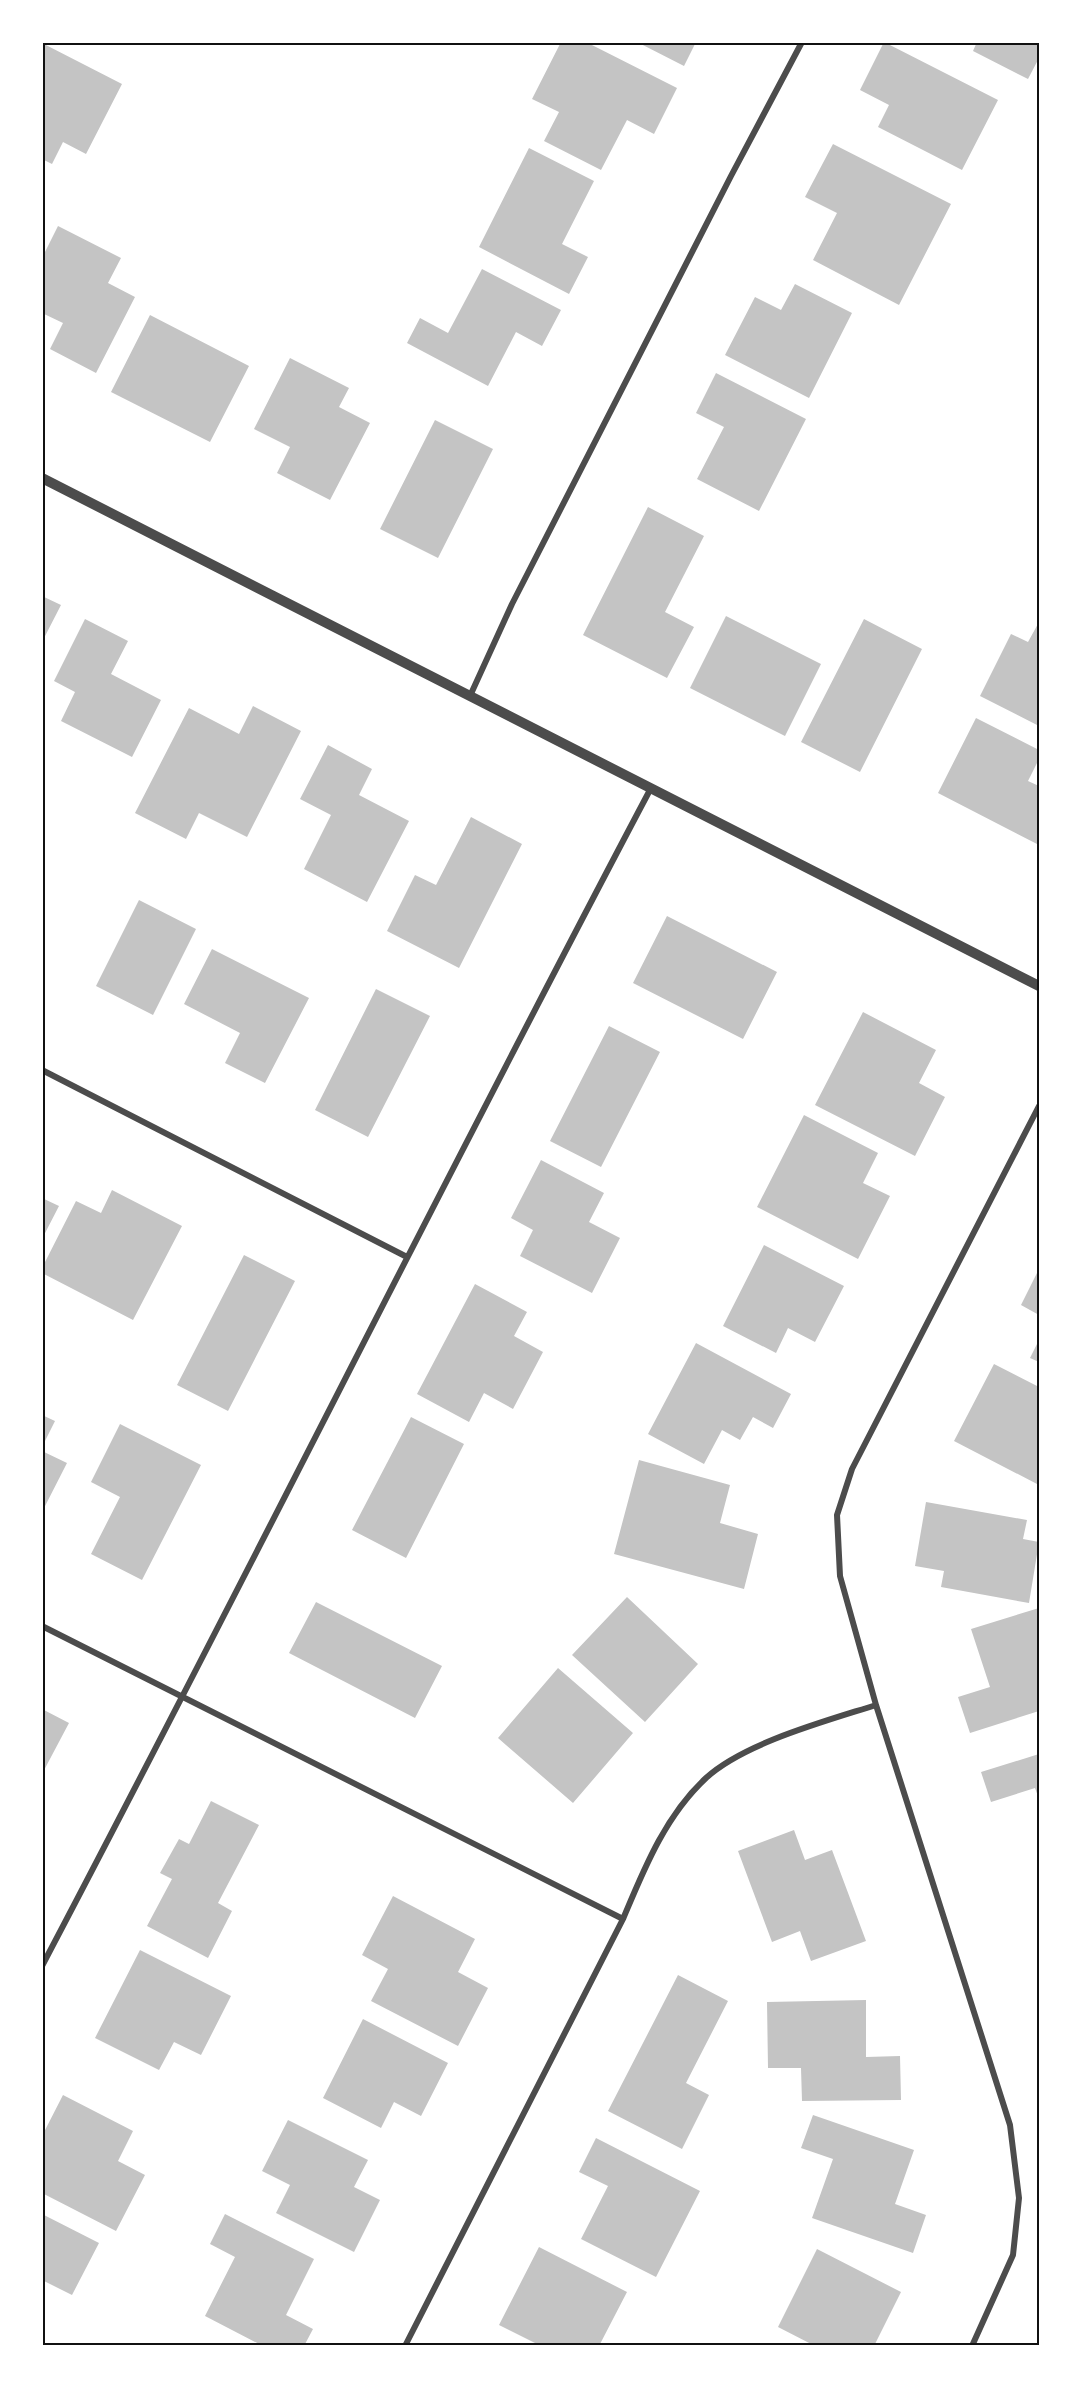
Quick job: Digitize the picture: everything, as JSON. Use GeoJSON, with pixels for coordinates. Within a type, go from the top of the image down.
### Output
{"type":"FeatureCollection","features":[{"type":"Feature","properties":{"kind":"street"},"geometry":{"type":"LineString","coordinates":[[470,696],[528,573],[730,176],[802,42]]}},
{"type":"Feature","properties":{"kind":"street"},"geometry":{"type":"LineString","coordinates":[[42,478],[1039,986]]}},
{"type":"Feature","properties":{"kind":"street"},"geometry":{"type":"LineString","coordinates":[[42,1966],[183,1698],[522,1032],[651,788]]}},
{"type":"Feature","properties":{"kind":"street"},"geometry":{"type":"LineString","coordinates":[[42,1070],[407,1257]]}},
{"type":"Feature","properties":{"kind":"street"},"geometry":{"type":"LineString","coordinates":[[972,2346],[1013,2255],[1019,2198],[1010,2125],[876,1705],[840,1576],[837,1515],[852,1469],[1039,1106]]}},
{"type":"Feature","properties":{"kind":"street"},"geometry":{"type":"LineString","coordinates":[[42,1626],[623,1919]]}},
{"type":"Feature","properties":{"kind":"street"},"geometry":{"type":"LineString","coordinates":[[405,2346],[623,1919],[648,1860],[683,1803],[706,1778],[732,1759],[803,1728],[876,1705]]}},
{"type":"Feature","properties":{"kind":"building"},"geometry":{"type":"Polygon","coordinates":[[[561,42],[586,42],[677,88],[654,134],[627,120],[601,170],[544,141],[559,112],[532,99],[561,42]]]}},
{"type":"Feature","properties":{"kind":"building"},"geometry":{"type":"Polygon","coordinates":[[[637,42],[696,42],[684,66],[637,42]]]}},
{"type":"Feature","properties":{"kind":"building"},"geometry":{"type":"Polygon","coordinates":[[[884,42],[998,100],[962,170],[878,127],[889,105],[860,90],[884,42]]]}},
{"type":"Feature","properties":{"kind":"building"},"geometry":{"type":"Polygon","coordinates":[[[977,42],[1039,42],[1039,58],[1028,79],[973,51],[977,42]]]}},
{"type":"Feature","properties":{"kind":"building"},"geometry":{"type":"Polygon","coordinates":[[[42,43],[122,84],[86,154],[63,142],[52,164],[42,159],[42,43]]]}},
{"type":"Feature","properties":{"kind":"building"},"geometry":{"type":"Polygon","coordinates":[[[833,144],[951,204],[899,305],[813,260],[837,213],[805,197],[833,144]]]}},
{"type":"Feature","properties":{"kind":"building"},"geometry":{"type":"Polygon","coordinates":[[[529,148],[594,181],[562,244],[588,257],[569,294],[479,247],[529,148]]]}},
{"type":"Feature","properties":{"kind":"building"},"geometry":{"type":"Polygon","coordinates":[[[58,226],[121,258],[108,283],[135,297],[96,373],[50,349],[63,323],[42,313],[42,258],[58,226]]]}},
{"type":"Feature","properties":{"kind":"building"},"geometry":{"type":"Polygon","coordinates":[[[482,269],[561,310],[542,346],[516,332],[488,386],[407,343],[420,318],[448,333],[482,269]]]}},
{"type":"Feature","properties":{"kind":"building"},"geometry":{"type":"Polygon","coordinates":[[[795,284],[852,313],[809,398],[725,355],[755,297],[781,310],[795,284]]]}},
{"type":"Feature","properties":{"kind":"building"},"geometry":{"type":"Polygon","coordinates":[[[150,315],[249,366],[210,442],[111,392],[150,315]]]}},
{"type":"Feature","properties":{"kind":"building"},"geometry":{"type":"Polygon","coordinates":[[[290,358],[349,388],[339,407],[370,423],[330,500],[277,473],[290,447],[254,429],[290,358]]]}},
{"type":"Feature","properties":{"kind":"building"},"geometry":{"type":"Polygon","coordinates":[[[716,373],[806,419],[759,511],[697,479],[724,427],[696,413],[716,373]]]}},
{"type":"Feature","properties":{"kind":"building"},"geometry":{"type":"Polygon","coordinates":[[[435,420],[493,449],[438,558],[380,529],[435,420]]]}},
{"type":"Feature","properties":{"kind":"building"},"geometry":{"type":"Polygon","coordinates":[[[648,507],[704,536],[665,612],[694,627],[667,678],[583,635],[648,507]]]}},
{"type":"Feature","properties":{"kind":"building"},"geometry":{"type":"Polygon","coordinates":[[[42,596],[61,605],[42,642],[42,596]]]}},
{"type":"Feature","properties":{"kind":"building"},"geometry":{"type":"Polygon","coordinates":[[[726,616],[821,664],[785,736],[690,688],[726,616]]]}},
{"type":"Feature","properties":{"kind":"building"},"geometry":{"type":"Polygon","coordinates":[[[85,619],[128,641],[111,674],[161,700],[132,757],[61,721],[75,692],[54,681],[85,619]]]}},
{"type":"Feature","properties":{"kind":"building"},"geometry":{"type":"Polygon","coordinates":[[[864,619],[922,649],[860,772],[801,742],[864,619]]]}},
{"type":"Feature","properties":{"kind":"building"},"geometry":{"type":"Polygon","coordinates":[[[1039,622],[1039,726],[980,696],[1011,634],[1028,642],[1039,622]]]}},
{"type":"Feature","properties":{"kind":"building"},"geometry":{"type":"Polygon","coordinates":[[[253,706],[301,731],[247,837],[199,813],[186,839],[135,813],[189,708],[239,734],[253,706]]]}},
{"type":"Feature","properties":{"kind":"building"},"geometry":{"type":"Polygon","coordinates":[[[976,718],[1039,750],[1039,759],[1028,781],[1039,786],[1039,839],[1037,844],[938,793],[976,718]]]}},
{"type":"Feature","properties":{"kind":"building"},"geometry":{"type":"Polygon","coordinates":[[[328,745],[372,769],[359,795],[409,821],[367,902],[304,869],[331,815],[300,799],[328,745]]]}},
{"type":"Feature","properties":{"kind":"building"},"geometry":{"type":"Polygon","coordinates":[[[471,817],[522,844],[459,968],[387,931],[415,875],[436,885],[471,817]]]}},
{"type":"Feature","properties":{"kind":"building"},"geometry":{"type":"Polygon","coordinates":[[[139,900],[196,929],[153,1015],[96,986],[139,900]]]}},
{"type":"Feature","properties":{"kind":"building"},"geometry":{"type":"Polygon","coordinates":[[[667,916],[777,972],[743,1039],[633,983],[667,916]]]}},
{"type":"Feature","properties":{"kind":"building"},"geometry":{"type":"Polygon","coordinates":[[[212,949],[309,998],[265,1083],[225,1063],[240,1033],[184,1004],[212,949]]]}},
{"type":"Feature","properties":{"kind":"building"},"geometry":{"type":"Polygon","coordinates":[[[376,989],[430,1016],[368,1137],[315,1110],[376,989]]]}},
{"type":"Feature","properties":{"kind":"building"},"geometry":{"type":"Polygon","coordinates":[[[863,1012],[936,1050],[919,1083],[945,1097],[915,1156],[815,1105],[863,1012]]]}},
{"type":"Feature","properties":{"kind":"building"},"geometry":{"type":"Polygon","coordinates":[[[609,1026],[660,1052],[601,1167],[550,1141],[609,1026]]]}},
{"type":"Feature","properties":{"kind":"building"},"geometry":{"type":"Polygon","coordinates":[[[804,1115],[878,1153],[863,1183],[890,1196],[858,1259],[757,1207],[804,1115]]]}},
{"type":"Feature","properties":{"kind":"building"},"geometry":{"type":"Polygon","coordinates":[[[541,1160],[604,1193],[589,1222],[620,1238],[592,1293],[520,1256],[533,1230],[511,1218],[541,1160]]]}},
{"type":"Feature","properties":{"kind":"building"},"geometry":{"type":"Polygon","coordinates":[[[112,1190],[182,1226],[133,1320],[42,1273],[42,1268],[76,1201],[101,1213],[112,1190]]]}},
{"type":"Feature","properties":{"kind":"building"},"geometry":{"type":"Polygon","coordinates":[[[42,1198],[59,1206],[42,1239],[42,1198]]]}},
{"type":"Feature","properties":{"kind":"building"},"geometry":{"type":"Polygon","coordinates":[[[764,1245],[844,1286],[815,1342],[788,1328],[776,1353],[723,1326],[764,1245]]]}},
{"type":"Feature","properties":{"kind":"building"},"geometry":{"type":"Polygon","coordinates":[[[244,1255],[295,1281],[228,1411],[177,1385],[244,1255]]]}},
{"type":"Feature","properties":{"kind":"building"},"geometry":{"type":"Polygon","coordinates":[[[1039,1269],[1039,1315],[1021,1305],[1039,1269]]]}},
{"type":"Feature","properties":{"kind":"building"},"geometry":{"type":"Polygon","coordinates":[[[475,1284],[527,1312],[514,1336],[543,1352],[513,1409],[484,1393],[469,1422],[417,1394],[475,1284]]]}},
{"type":"Feature","properties":{"kind":"building"},"geometry":{"type":"Polygon","coordinates":[[[1039,1340],[1039,1362],[1030,1358],[1039,1340]]]}},
{"type":"Feature","properties":{"kind":"building"},"geometry":{"type":"Polygon","coordinates":[[[696,1343],[791,1394],[773,1428],[753,1417],[740,1440],[722,1430],[704,1464],[648,1434],[696,1343]]]}},
{"type":"Feature","properties":{"kind":"building"},"geometry":{"type":"Polygon","coordinates":[[[994,1364],[1039,1387],[1037,1484],[954,1441],[994,1364]]]}},
{"type":"Feature","properties":{"kind":"building"},"geometry":{"type":"Polygon","coordinates":[[[42,1415],[55,1421],[42,1447],[42,1415]]]}},
{"type":"Feature","properties":{"kind":"building"},"geometry":{"type":"Polygon","coordinates":[[[411,1417],[464,1444],[406,1558],[352,1530],[411,1417]]]}},
{"type":"Feature","properties":{"kind":"building"},"geometry":{"type":"Polygon","coordinates":[[[120,1424],[201,1465],[142,1580],[91,1554],[120,1497],[91,1482],[120,1424]]]}},
{"type":"Feature","properties":{"kind":"building"},"geometry":{"type":"Polygon","coordinates":[[[42,1451],[67,1463],[42,1512],[42,1451]]]}},
{"type":"Feature","properties":{"kind":"building"},"geometry":{"type":"Polygon","coordinates":[[[639,1460],[730,1485],[720,1523],[758,1534],[744,1589],[614,1554],[639,1460]]]}},
{"type":"Feature","properties":{"kind":"building"},"geometry":{"type":"Polygon","coordinates":[[[926,1502],[1027,1520],[1023,1539],[1039,1542],[1029,1603],[941,1587],[944,1571],[915,1566],[926,1502]]]}},
{"type":"Feature","properties":{"kind":"building"},"geometry":{"type":"Polygon","coordinates":[[[627,1597],[698,1664],[645,1722],[572,1655],[627,1597]]]}},
{"type":"Feature","properties":{"kind":"building"},"geometry":{"type":"Polygon","coordinates":[[[316,1602],[442,1666],[415,1718],[289,1653],[316,1602]]]}},
{"type":"Feature","properties":{"kind":"building"},"geometry":{"type":"Polygon","coordinates":[[[1039,1608],[1039,1711],[970,1733],[958,1697],[990,1687],[971,1629],[1039,1608]]]}},
{"type":"Feature","properties":{"kind":"building"},"geometry":{"type":"Polygon","coordinates":[[[558,1668],[633,1733],[573,1803],[498,1738],[558,1668]]]}},
{"type":"Feature","properties":{"kind":"building"},"geometry":{"type":"Polygon","coordinates":[[[42,1709],[69,1723],[42,1774],[42,1709]]]}},
{"type":"Feature","properties":{"kind":"building"},"geometry":{"type":"Polygon","coordinates":[[[1039,1754],[1039,1799],[1035,1788],[991,1802],[981,1772],[1039,1754]]]}},
{"type":"Feature","properties":{"kind":"building"},"geometry":{"type":"Polygon","coordinates":[[[211,1801],[259,1825],[218,1903],[232,1911],[208,1958],[147,1926],[172,1879],[160,1873],[179,1839],[189,1844],[211,1801]]]}},
{"type":"Feature","properties":{"kind":"building"},"geometry":{"type":"Polygon","coordinates":[[[794,1830],[805,1860],[832,1850],[866,1941],[811,1961],[800,1931],[772,1942],[738,1851],[794,1830]]]}},
{"type":"Feature","properties":{"kind":"building"},"geometry":{"type":"Polygon","coordinates":[[[393,1896],[475,1939],[458,1972],[488,1988],[458,2046],[371,2001],[388,1969],[362,1955],[393,1896]]]}},
{"type":"Feature","properties":{"kind":"building"},"geometry":{"type":"Polygon","coordinates":[[[140,1950],[231,1996],[201,2055],[174,2042],[159,2070],[95,2038],[140,1950]]]}},
{"type":"Feature","properties":{"kind":"building"},"geometry":{"type":"Polygon","coordinates":[[[678,1975],[728,2001],[686,2083],[709,2095],[682,2149],[608,2111],[678,1975]]]}},
{"type":"Feature","properties":{"kind":"building"},"geometry":{"type":"Polygon","coordinates":[[[866,2000],[866,2057],[900,2056],[901,2100],[802,2101],[801,2068],[768,2068],[767,2002],[866,2000]]]}},
{"type":"Feature","properties":{"kind":"building"},"geometry":{"type":"Polygon","coordinates":[[[363,2019],[448,2063],[421,2116],[394,2102],[381,2128],[323,2098],[363,2019]]]}},
{"type":"Feature","properties":{"kind":"building"},"geometry":{"type":"Polygon","coordinates":[[[63,2095],[133,2131],[118,2161],[145,2175],[116,2231],[42,2193],[42,2136],[63,2095]]]}},
{"type":"Feature","properties":{"kind":"building"},"geometry":{"type":"Polygon","coordinates":[[[813,2115],[914,2150],[895,2204],[926,2215],[913,2253],[812,2218],[833,2159],[801,2148],[813,2115]]]}},
{"type":"Feature","properties":{"kind":"building"},"geometry":{"type":"Polygon","coordinates":[[[288,2120],[368,2160],[354,2187],[380,2200],[354,2252],[276,2213],[290,2185],[262,2171],[288,2120]]]}},
{"type":"Feature","properties":{"kind":"building"},"geometry":{"type":"Polygon","coordinates":[[[596,2138],[700,2191],[656,2277],[581,2239],[608,2186],[579,2172],[596,2138]]]}},
{"type":"Feature","properties":{"kind":"building"},"geometry":{"type":"Polygon","coordinates":[[[42,2214],[99,2243],[72,2295],[42,2280],[42,2214]]]}},
{"type":"Feature","properties":{"kind":"building"},"geometry":{"type":"Polygon","coordinates":[[[225,2214],[314,2259],[286,2315],[313,2329],[304,2346],[263,2346],[205,2316],[235,2257],[210,2244],[225,2214]]]}},
{"type":"Feature","properties":{"kind":"building"},"geometry":{"type":"Polygon","coordinates":[[[539,2247],[627,2292],[599,2346],[541,2346],[499,2325],[539,2247]]]}},
{"type":"Feature","properties":{"kind":"building"},"geometry":{"type":"Polygon","coordinates":[[[817,2249],[901,2292],[874,2346],[815,2346],[778,2327],[817,2249]]]}}]}
